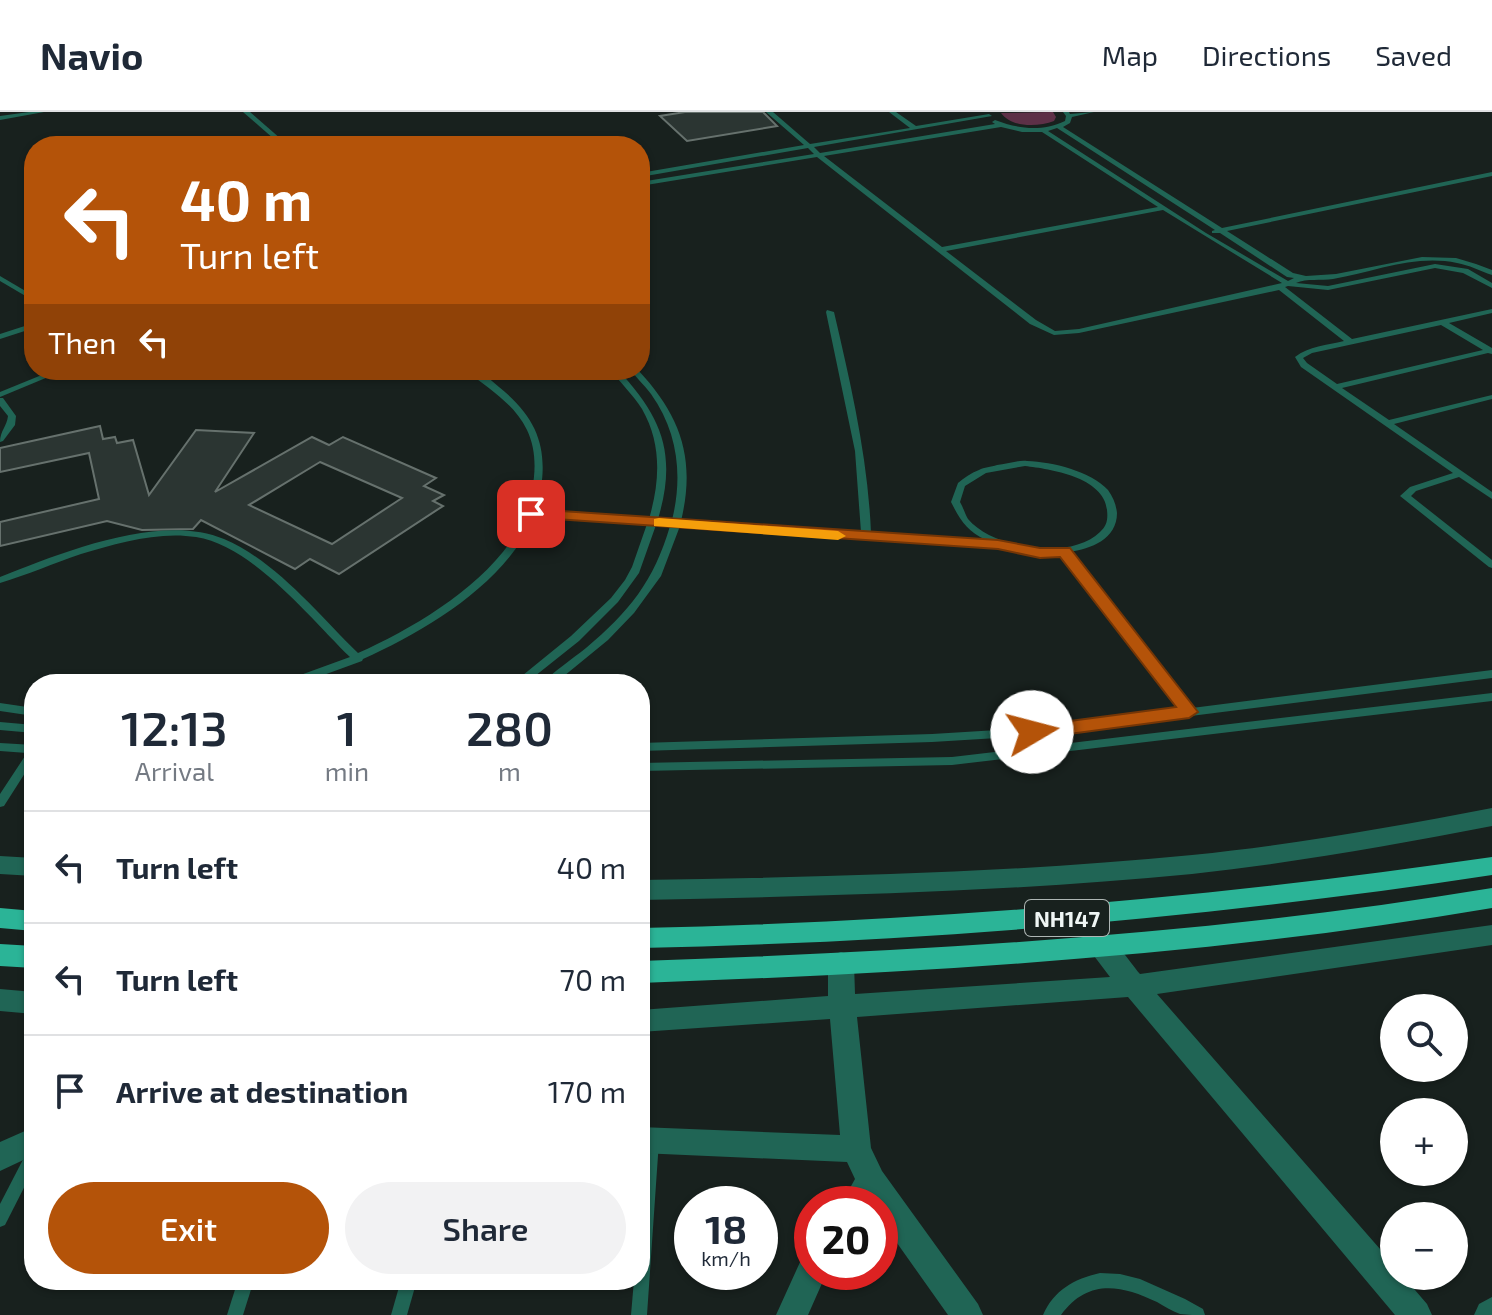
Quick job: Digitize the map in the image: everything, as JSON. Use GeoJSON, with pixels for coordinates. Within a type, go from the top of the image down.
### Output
{"type":"FeatureCollection","features":[{"type":"Feature","properties":{"kind":"highway","name":"NH147"},"geometry":{"type":"LineString","coordinates":[[650,938],[1101,916],[1231,903],[1492,866]]}},
{"type":"Feature","properties":{"kind":"highway","name":"NH147"},"geometry":{"type":"LineString","coordinates":[[650,972],[841,963],[1098,944],[1312,925],[1415,912],[1492,898]]}},
{"type":"Feature","properties":{"kind":"highway"},"geometry":{"type":"LineString","coordinates":[[0,918],[24,920]]}},
{"type":"Feature","properties":{"kind":"highway"},"geometry":{"type":"LineString","coordinates":[[0,955],[24,956]]}},
{"type":"Feature","properties":{"kind":"street"},"geometry":{"type":"LineString","coordinates":[[650,890],[836,887],[1150,868],[1365,841],[1492,817]]}},
{"type":"Feature","properties":{"kind":"street"},"geometry":{"type":"LineString","coordinates":[[0,865],[24,866]]}},
{"type":"Feature","properties":{"kind":"street"},"geometry":{"type":"LineString","coordinates":[[650,1020],[1133,986],[1492,935]]}},
{"type":"Feature","properties":{"kind":"street"},"geometry":{"type":"LineString","coordinates":[[1098,944],[1416,1315]]}},
{"type":"Feature","properties":{"kind":"street"},"geometry":{"type":"LineString","coordinates":[[841,963],[842,1007],[862,1186]]}},
{"type":"Feature","properties":{"kind":"street"},"geometry":{"type":"LineString","coordinates":[[0,1000],[24,1002]]}},
{"type":"Feature","properties":{"kind":"street"},"geometry":{"type":"LineString","coordinates":[[650,1140],[856,1149]]}},
{"type":"Feature","properties":{"kind":"street"},"geometry":{"type":"LineString","coordinates":[[0,1157],[24,1145]]}},
{"type":"Feature","properties":{"kind":"street"},"geometry":{"type":"LineString","coordinates":[[898,1234],[967,1315]]}},
{"type":"Feature","properties":{"kind":"street"},"geometry":{"type":"LineString","coordinates":[[792,1315],[803,1290]]}},
{"type":"Feature","properties":{"kind":"lane"},"geometry":{"type":"LineString","coordinates":[[0,118],[41,112]]}},
{"type":"Feature","properties":{"kind":"lane"},"geometry":{"type":"LineString","coordinates":[[246,112],[274,136]]}},
{"type":"Feature","properties":{"kind":"lane"},"geometry":{"type":"LineString","coordinates":[[769,112],[819,155],[1033,322],[1054,333],[1079,331],[1280,287],[1300,278]]}},
{"type":"Feature","properties":{"kind":"lane"},"geometry":{"type":"LineString","coordinates":[[892,112],[916,129]]}},
{"type":"Feature","properties":{"kind":"lane"},"geometry":{"type":"LineString","coordinates":[[650,182],[1001,125],[1043,130],[1068,122],[1068,114],[1091,112]]}},
{"type":"Feature","properties":{"kind":"lane"},"geometry":{"type":"LineString","coordinates":[[650,173],[990,114],[1001,125]]}},
{"type":"Feature","properties":{"kind":"lane"},"geometry":{"type":"LineString","coordinates":[[1059,127],[1217,231],[1282,271],[1300,278],[1321,279],[1409,259],[1444,256],[1470,262],[1492,273]]}},
{"type":"Feature","properties":{"kind":"lane"},"geometry":{"type":"LineString","coordinates":[[1043,130],[1204,234],[1289,284],[1328,288],[1423,267],[1446,266],[1465,271],[1492,286]]}},
{"type":"Feature","properties":{"kind":"lane"},"geometry":{"type":"LineString","coordinates":[[1204,234],[1492,174]]}},
{"type":"Feature","properties":{"kind":"lane"},"geometry":{"type":"LineString","coordinates":[[943,249],[1165,208]]}},
{"type":"Feature","properties":{"kind":"lane"},"geometry":{"type":"LineString","coordinates":[[1444,256],[1446,266]]}},
{"type":"Feature","properties":{"kind":"lane"},"geometry":{"type":"LineString","coordinates":[[0,278],[24,293]]}},
{"type":"Feature","properties":{"kind":"lane"},"geometry":{"type":"LineString","coordinates":[[1280,287],[1350,342]]}},
{"type":"Feature","properties":{"kind":"lane"},"geometry":{"type":"LineString","coordinates":[[1492,311],[1309,351],[1299,357],[1304,365],[1492,496]]}},
{"type":"Feature","properties":{"kind":"lane"},"geometry":{"type":"LineString","coordinates":[[830,312],[864,473],[866,537]]}},
{"type":"Feature","properties":{"kind":"lane"},"geometry":{"type":"LineString","coordinates":[[0,329],[24,321]]}},
{"type":"Feature","properties":{"kind":"lane"},"geometry":{"type":"LineString","coordinates":[[1442,322],[1491,351]]}},
{"type":"Feature","properties":{"kind":"lane"},"geometry":{"type":"LineString","coordinates":[[0,337],[24,329]]}},
{"type":"Feature","properties":{"kind":"lane"},"geometry":{"type":"LineString","coordinates":[[1335,387],[1491,351]]}},
{"type":"Feature","properties":{"kind":"lane"},"geometry":{"type":"LineString","coordinates":[[0,439],[11,425],[12,416],[0,398],[39,380]]}},
{"type":"Feature","properties":{"kind":"lane"},"geometry":{"type":"LineString","coordinates":[[316,674],[358,659],[409,634],[453,605],[488,575],[514,544],[531,514],[541,465],[529,422],[498,387],[486,380]]}},
{"type":"Feature","properties":{"kind":"lane"},"geometry":{"type":"LineString","coordinates":[[529,674],[588,627],[626,586],[639,562],[662,496],[660,440],[624,380]]}},
{"type":"Feature","properties":{"kind":"lane"},"geometry":{"type":"LineString","coordinates":[[561,674],[587,655],[652,583],[676,524],[683,498],[683,462],[674,423],[658,395],[644,380]]}},
{"type":"Feature","properties":{"kind":"lane"},"geometry":{"type":"LineString","coordinates":[[1387,423],[1492,397]]}},
{"type":"Feature","properties":{"kind":"lane"},"geometry":{"type":"LineString","coordinates":[[531,514],[998,544],[1040,553],[1064,552],[1102,537],[1111,525],[1114,511],[1107,496],[1093,483],[1050,465],[1025,463],[980,470],[964,480],[955,493],[954,506],[960,520],[974,532],[998,544]]}},
{"type":"Feature","properties":{"kind":"lane"},"geometry":{"type":"LineString","coordinates":[[1460,474],[1413,489],[1405,496],[1492,565]]}},
{"type":"Feature","properties":{"kind":"lane"},"geometry":{"type":"LineString","coordinates":[[0,580],[79,551],[152,535],[215,539],[255,562],[358,659]]}},
{"type":"Feature","properties":{"kind":"lane"},"geometry":{"type":"LineString","coordinates":[[1064,552],[1189,712]]}},
{"type":"Feature","properties":{"kind":"lane"},"geometry":{"type":"LineString","coordinates":[[650,747],[1032,732],[1492,674]]}},
{"type":"Feature","properties":{"kind":"lane"},"geometry":{"type":"LineString","coordinates":[[650,767],[952,761],[1492,697]]}},
{"type":"Feature","properties":{"kind":"lane"},"geometry":{"type":"LineString","coordinates":[[0,707],[24,711]]}},
{"type":"Feature","properties":{"kind":"lane"},"geometry":{"type":"LineString","coordinates":[[0,726],[24,728]]}},
{"type":"Feature","properties":{"kind":"lane"},"geometry":{"type":"LineString","coordinates":[[0,747],[24,748]]}},
{"type":"Feature","properties":{"kind":"lane"},"geometry":{"type":"LineString","coordinates":[[0,803],[24,765]]}},
{"type":"Feature","properties":{"kind":"lane"},"geometry":{"type":"LineString","coordinates":[[0,1220],[24,1173]]}},
{"type":"Feature","properties":{"kind":"lane"},"geometry":{"type":"LineString","coordinates":[[1051,1315],[1064,1296],[1103,1279],[1128,1281],[1161,1294],[1197,1315]]}},
{"type":"Feature","properties":{"kind":"lane"},"geometry":{"type":"LineString","coordinates":[[235,1315],[243,1290]]}},
{"type":"Feature","properties":{"kind":"lane"},"geometry":{"type":"LineString","coordinates":[[399,1315],[406,1290]]}},
{"type":"Feature","properties":{"kind":"lane"},"geometry":{"type":"LineString","coordinates":[[639,1315],[640,1290]]}},
{"type":"Feature","properties":{"kind":"shaded area"},"geometry":{"type":"Polygon","coordinates":[[[1053,112],[1056,117],[1054,121],[1033,125],[1018,124],[1001,113],[1053,112]]]}},
{"type":"Feature","properties":{"kind":"building"},"geometry":{"type":"Polygon","coordinates":[[[685,112],[763,112],[777,126],[687,141],[660,116],[685,112]]]}},
{"type":"Feature","properties":{"kind":"building"},"geometry":{"type":"Polygon","coordinates":[[[100,426],[103,439],[115,437],[117,443],[133,440],[149,495],[196,430],[254,433],[215,492],[312,437],[329,445],[343,437],[436,478],[424,486],[444,495],[433,501],[443,506],[339,574],[310,559],[295,569],[201,520],[193,529],[142,530],[107,521],[0,546],[0,522],[99,499],[89,453],[0,472],[0,448],[100,426]],[[320,462],[249,505],[332,544],[402,498],[320,462]]]}},
{"type":"Feature","properties":{"kind":"slow traffic"},"geometry":{"type":"LineString","coordinates":[[659,522],[838,536]]}},
{"type":"Feature","properties":{"kind":"route"},"geometry":{"type":"LineString","coordinates":[[531,514],[998,544],[1015,550],[1064,552],[1189,712],[1032,732]]}}]}
